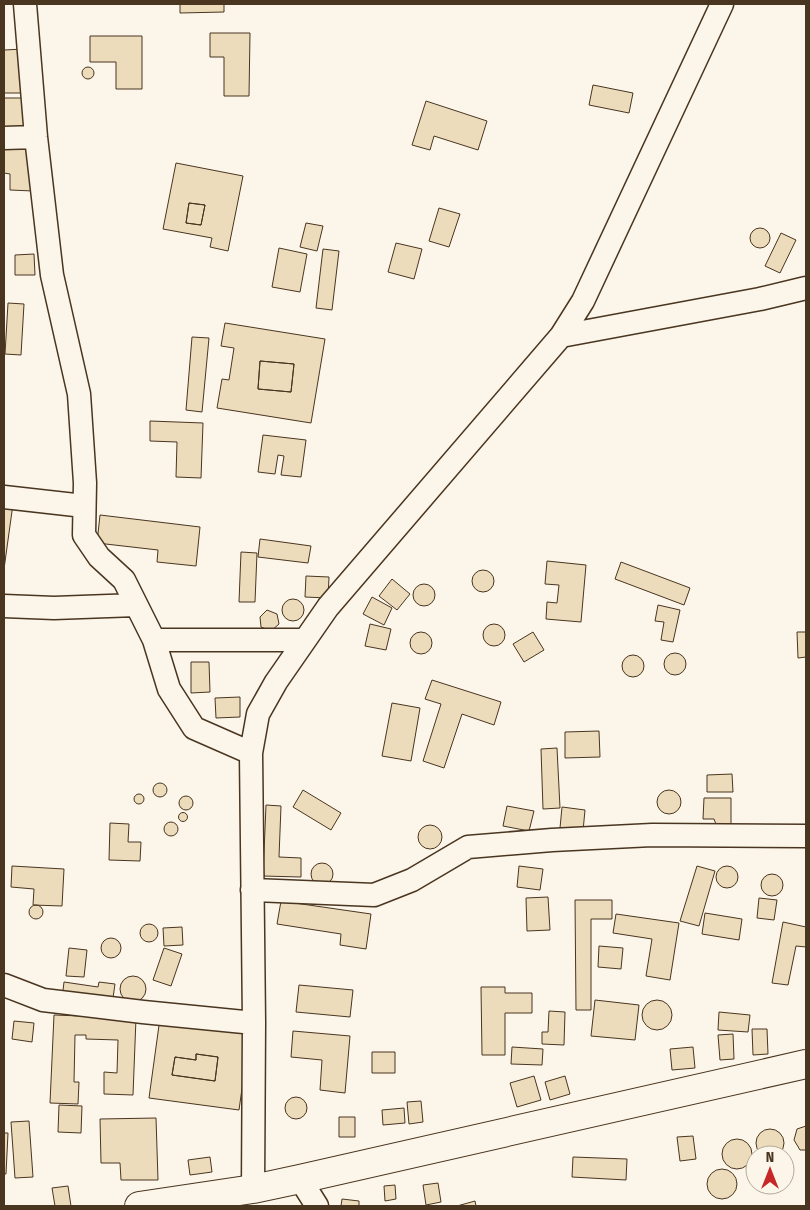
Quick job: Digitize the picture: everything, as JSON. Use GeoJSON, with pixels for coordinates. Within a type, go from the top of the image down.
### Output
{"type":"FeatureCollection","features":[{"type":"Feature","properties":{"kind":"main road"},"geometry":{"type":"LineString","coordinates":[[139,1206],[253,1189],[300,1179],[806,1064]]}},
{"type":"Feature","properties":{"kind":"street"},"geometry":{"type":"LineString","coordinates":[[24,4],[36,137],[52,275],[79,394],[85,483],[84,535],[99,558],[124,580],[154,640],[169,689],[194,728],[251,753]]}},
{"type":"Feature","properties":{"kind":"street"},"geometry":{"type":"LineString","coordinates":[[253,1189],[254,1022],[251,753],[258,714],[276,682],[328,607],[561,336],[583,301],[722,4]]}},
{"type":"Feature","properties":{"kind":"street"},"geometry":{"type":"LineString","coordinates":[[4,138],[36,137]]}},
{"type":"Feature","properties":{"kind":"street"},"geometry":{"type":"LineString","coordinates":[[561,336],[760,299],[806,288]]}},
{"type":"Feature","properties":{"kind":"street"},"geometry":{"type":"LineString","coordinates":[[4,497],[84,506]]}},
{"type":"Feature","properties":{"kind":"street"},"geometry":{"type":"LineString","coordinates":[[4,606],[54,608],[136,605]]}},
{"type":"Feature","properties":{"kind":"street"},"geometry":{"type":"LineString","coordinates":[[154,640],[304,640]]}},
{"type":"Feature","properties":{"kind":"street"},"geometry":{"type":"LineString","coordinates":[[252,890],[374,895],[412,880],[468,848],[552,840],[652,835],[806,836]]}},
{"type":"Feature","properties":{"kind":"street"},"geometry":{"type":"LineString","coordinates":[[4,985],[43,1000],[105,1008],[254,1022]]}},
{"type":"Feature","properties":{"kind":"street"},"geometry":{"type":"LineString","coordinates":[[300,1179],[317,1206]]}},
{"type":"Feature","properties":{"kind":"building"},"geometry":{"type":"Polygon","coordinates":[[[180,4],[224,4],[224,12],[180,13],[180,4]]]}},
{"type":"Feature","properties":{"kind":"building"},"geometry":{"type":"Polygon","coordinates":[[[210,33],[250,33],[249,96],[224,96],[224,57],[210,57],[210,33]]]}},
{"type":"Feature","properties":{"kind":"building"},"geometry":{"type":"Polygon","coordinates":[[[90,36],[142,36],[142,89],[116,89],[116,62],[90,62],[90,36]]]}},
{"type":"Feature","properties":{"kind":"building"},"geometry":{"type":"Polygon","coordinates":[[[24,49],[25,93],[4,93],[4,50],[24,49]]]}},
{"type":"Feature","properties":{"kind":"building"},"geometry":{"type":"Polygon","coordinates":[[[88,67],[94,73],[88,79],[82,73],[88,67]]]}},
{"type":"Feature","properties":{"kind":"building"},"geometry":{"type":"Polygon","coordinates":[[[593,85],[633,93],[629,113],[589,105],[593,85]]]}},
{"type":"Feature","properties":{"kind":"building"},"geometry":{"type":"Polygon","coordinates":[[[4,98],[30,98],[30,130],[4,130],[4,98]]]}},
{"type":"Feature","properties":{"kind":"building"},"geometry":{"type":"Polygon","coordinates":[[[426,101],[487,121],[478,150],[434,136],[430,150],[412,145],[426,101]]]}},
{"type":"Feature","properties":{"kind":"building"},"geometry":{"type":"Polygon","coordinates":[[[4,148],[34,149],[33,191],[10,190],[10,174],[4,173],[4,148]]]}},
{"type":"Feature","properties":{"kind":"building"},"geometry":{"type":"Polygon","coordinates":[[[176,163],[243,176],[228,251],[210,247],[212,238],[163,229],[176,163]],[[189,203],[186,223],[201,225],[205,205],[189,203]]]}},
{"type":"Feature","properties":{"kind":"building"},"geometry":{"type":"Polygon","coordinates":[[[189,203],[205,205],[201,225],[186,223],[189,203]]]}},
{"type":"Feature","properties":{"kind":"building"},"geometry":{"type":"Polygon","coordinates":[[[439,208],[460,214],[449,247],[429,241],[439,208]]]}},
{"type":"Feature","properties":{"kind":"building"},"geometry":{"type":"Polygon","coordinates":[[[306,223],[323,226],[317,251],[300,247],[306,223]]]}},
{"type":"Feature","properties":{"kind":"building"},"geometry":{"type":"Polygon","coordinates":[[[760,228],[767,231],[770,238],[767,245],[760,248],[753,245],[750,238],[753,231],[760,228]]]}},
{"type":"Feature","properties":{"kind":"building"},"geometry":{"type":"Polygon","coordinates":[[[781,233],[796,240],[780,273],[765,266],[781,233]]]}},
{"type":"Feature","properties":{"kind":"building"},"geometry":{"type":"Polygon","coordinates":[[[396,243],[422,249],[414,279],[388,272],[396,243]]]}},
{"type":"Feature","properties":{"kind":"building"},"geometry":{"type":"Polygon","coordinates":[[[279,248],[307,254],[300,292],[272,287],[279,248]]]}},
{"type":"Feature","properties":{"kind":"building"},"geometry":{"type":"Polygon","coordinates":[[[323,249],[339,251],[332,310],[316,308],[323,249]]]}},
{"type":"Feature","properties":{"kind":"building"},"geometry":{"type":"Polygon","coordinates":[[[34,254],[35,275],[15,275],[15,255],[34,254]]]}},
{"type":"Feature","properties":{"kind":"building"},"geometry":{"type":"Polygon","coordinates":[[[8,303],[24,304],[21,355],[5,354],[8,303]]]}},
{"type":"Feature","properties":{"kind":"building"},"geometry":{"type":"Polygon","coordinates":[[[225,323],[325,339],[311,423],[217,408],[222,379],[229,380],[234,348],[221,346],[225,323]],[[260,361],[258,389],[291,392],[294,364],[260,361]]]}},
{"type":"Feature","properties":{"kind":"building"},"geometry":{"type":"Polygon","coordinates":[[[192,337],[209,338],[202,412],[186,410],[192,337]]]}},
{"type":"Feature","properties":{"kind":"building"},"geometry":{"type":"Polygon","coordinates":[[[260,361],[294,364],[291,392],[258,389],[260,361]]]}},
{"type":"Feature","properties":{"kind":"building"},"geometry":{"type":"Polygon","coordinates":[[[150,421],[203,423],[201,478],[176,477],[177,442],[150,441],[150,421]]]}},
{"type":"Feature","properties":{"kind":"building"},"geometry":{"type":"Polygon","coordinates":[[[263,435],[306,440],[301,477],[281,475],[284,456],[278,455],[275,474],[258,472],[263,435]]]}},
{"type":"Feature","properties":{"kind":"building"},"geometry":{"type":"Polygon","coordinates":[[[4,503],[13,504],[4,569],[4,503]]]}},
{"type":"Feature","properties":{"kind":"building"},"geometry":{"type":"Polygon","coordinates":[[[100,515],[200,527],[196,566],[157,562],[158,550],[97,543],[100,515]]]}},
{"type":"Feature","properties":{"kind":"building"},"geometry":{"type":"Polygon","coordinates":[[[260,539],[311,546],[308,563],[258,557],[260,539]]]}},
{"type":"Feature","properties":{"kind":"building"},"geometry":{"type":"Polygon","coordinates":[[[241,552],[257,553],[255,602],[239,602],[241,552]]]}},
{"type":"Feature","properties":{"kind":"building"},"geometry":{"type":"Polygon","coordinates":[[[547,561],[586,565],[581,622],[546,619],[547,602],[557,603],[559,585],[545,584],[547,561]]]}},
{"type":"Feature","properties":{"kind":"building"},"geometry":{"type":"Polygon","coordinates":[[[621,562],[690,588],[684,605],[615,579],[621,562]]]}},
{"type":"Feature","properties":{"kind":"building"},"geometry":{"type":"Polygon","coordinates":[[[483,570],[491,573],[494,581],[491,589],[483,592],[475,589],[472,581],[475,573],[483,570]]]}},
{"type":"Feature","properties":{"kind":"building"},"geometry":{"type":"Polygon","coordinates":[[[306,576],[329,577],[328,598],[305,597],[306,576]]]}},
{"type":"Feature","properties":{"kind":"building"},"geometry":{"type":"Polygon","coordinates":[[[392,579],[410,594],[397,610],[379,596],[392,579]]]}},
{"type":"Feature","properties":{"kind":"building"},"geometry":{"type":"Polygon","coordinates":[[[424,584],[432,587],[435,595],[432,603],[424,606],[416,603],[413,595],[416,587],[424,584]]]}},
{"type":"Feature","properties":{"kind":"building"},"geometry":{"type":"Polygon","coordinates":[[[372,597],[392,608],[384,625],[363,614],[372,597]]]}},
{"type":"Feature","properties":{"kind":"building"},"geometry":{"type":"Polygon","coordinates":[[[293,599],[301,602],[304,610],[301,618],[293,621],[285,618],[282,610],[285,602],[293,599]]]}},
{"type":"Feature","properties":{"kind":"building"},"geometry":{"type":"Polygon","coordinates":[[[658,605],[680,610],[673,642],[661,640],[664,622],[655,621],[658,605]]]}},
{"type":"Feature","properties":{"kind":"building"},"geometry":{"type":"Polygon","coordinates":[[[267,610],[277,614],[279,624],[271,631],[261,627],[260,617],[267,610]]]}},
{"type":"Feature","properties":{"kind":"building"},"geometry":{"type":"Polygon","coordinates":[[[370,624],[391,629],[386,650],[365,646],[370,624]]]}},
{"type":"Feature","properties":{"kind":"building"},"geometry":{"type":"Polygon","coordinates":[[[494,624],[502,627],[505,635],[502,643],[494,646],[486,643],[483,635],[486,627],[494,624]]]}},
{"type":"Feature","properties":{"kind":"building"},"geometry":{"type":"Polygon","coordinates":[[[421,632],[429,635],[432,643],[429,651],[421,654],[413,651],[410,643],[413,635],[421,632]]]}},
{"type":"Feature","properties":{"kind":"building"},"geometry":{"type":"Polygon","coordinates":[[[533,632],[544,650],[524,662],[513,644],[533,632]]]}},
{"type":"Feature","properties":{"kind":"building"},"geometry":{"type":"Polygon","coordinates":[[[797,632],[806,632],[806,657],[798,658],[797,632]]]}},
{"type":"Feature","properties":{"kind":"building"},"geometry":{"type":"Polygon","coordinates":[[[675,653],[683,656],[686,664],[683,672],[675,675],[667,672],[664,664],[667,656],[675,653]]]}},
{"type":"Feature","properties":{"kind":"building"},"geometry":{"type":"Polygon","coordinates":[[[633,655],[641,658],[644,666],[641,674],[633,677],[625,674],[622,666],[625,658],[633,655]]]}},
{"type":"Feature","properties":{"kind":"building"},"geometry":{"type":"Polygon","coordinates":[[[191,662],[209,662],[210,692],[191,693],[191,662]]]}},
{"type":"Feature","properties":{"kind":"building"},"geometry":{"type":"Polygon","coordinates":[[[432,680],[501,702],[494,725],[462,714],[444,768],[423,761],[441,704],[425,699],[432,680]]]}},
{"type":"Feature","properties":{"kind":"building"},"geometry":{"type":"Polygon","coordinates":[[[240,697],[240,717],[216,718],[215,698],[240,697]]]}},
{"type":"Feature","properties":{"kind":"building"},"geometry":{"type":"Polygon","coordinates":[[[392,703],[420,708],[411,761],[382,756],[392,703]]]}},
{"type":"Feature","properties":{"kind":"building"},"geometry":{"type":"Polygon","coordinates":[[[599,731],[600,757],[565,758],[565,732],[599,731]]]}},
{"type":"Feature","properties":{"kind":"building"},"geometry":{"type":"Polygon","coordinates":[[[557,748],[560,808],[543,809],[541,749],[557,748]]]}},
{"type":"Feature","properties":{"kind":"building"},"geometry":{"type":"Polygon","coordinates":[[[732,774],[733,792],[707,792],[707,775],[732,774]]]}},
{"type":"Feature","properties":{"kind":"building"},"geometry":{"type":"Polygon","coordinates":[[[160,783],[165,785],[167,790],[165,795],[160,797],[155,795],[153,790],[155,785],[160,783]]]}},
{"type":"Feature","properties":{"kind":"building"},"geometry":{"type":"Polygon","coordinates":[[[303,790],[341,813],[331,830],[293,807],[303,790]]]}},
{"type":"Feature","properties":{"kind":"building"},"geometry":{"type":"Polygon","coordinates":[[[669,790],[677,794],[681,802],[677,810],[669,814],[661,810],[657,802],[661,794],[669,790]]]}},
{"type":"Feature","properties":{"kind":"building"},"geometry":{"type":"Polygon","coordinates":[[[137,794],[141,794],[144,799],[143,803],[137,804],[134,801],[134,797],[137,794]]]}},
{"type":"Feature","properties":{"kind":"building"},"geometry":{"type":"Polygon","coordinates":[[[183,796],[189,796],[193,803],[189,810],[183,810],[179,806],[179,800],[183,796]]]}},
{"type":"Feature","properties":{"kind":"building"},"geometry":{"type":"Polygon","coordinates":[[[704,798],[731,798],[731,827],[717,827],[714,819],[703,819],[704,798]]]}},
{"type":"Feature","properties":{"kind":"building"},"geometry":{"type":"Polygon","coordinates":[[[266,805],[281,806],[279,857],[301,858],[301,877],[263,876],[266,805]]]}},
{"type":"Feature","properties":{"kind":"building"},"geometry":{"type":"Polygon","coordinates":[[[507,806],[534,811],[529,831],[503,826],[507,806]]]}},
{"type":"Feature","properties":{"kind":"building"},"geometry":{"type":"Polygon","coordinates":[[[562,807],[585,810],[583,831],[560,828],[562,807]]]}},
{"type":"Feature","properties":{"kind":"building"},"geometry":{"type":"Polygon","coordinates":[[[183,813],[187,817],[183,821],[179,817],[183,813]]]}},
{"type":"Feature","properties":{"kind":"building"},"geometry":{"type":"Polygon","coordinates":[[[168,822],[174,822],[178,829],[174,836],[168,836],[164,832],[164,826],[168,822]]]}},
{"type":"Feature","properties":{"kind":"building"},"geometry":{"type":"Polygon","coordinates":[[[110,823],[129,824],[128,842],[141,842],[140,861],[109,860],[110,823]]]}},
{"type":"Feature","properties":{"kind":"building"},"geometry":{"type":"Polygon","coordinates":[[[430,825],[438,829],[442,837],[438,845],[430,849],[422,845],[418,837],[422,829],[430,825]]]}},
{"type":"Feature","properties":{"kind":"building"},"geometry":{"type":"Polygon","coordinates":[[[322,863],[330,866],[333,874],[330,882],[322,885],[314,882],[311,874],[314,866],[322,863]]]}},
{"type":"Feature","properties":{"kind":"building"},"geometry":{"type":"Polygon","coordinates":[[[12,866],[64,869],[62,906],[33,905],[34,889],[11,887],[12,866]]]}},
{"type":"Feature","properties":{"kind":"building"},"geometry":{"type":"Polygon","coordinates":[[[519,866],[543,869],[540,890],[517,887],[519,866]]]}},
{"type":"Feature","properties":{"kind":"building"},"geometry":{"type":"Polygon","coordinates":[[[697,866],[715,871],[699,926],[680,921],[697,866]]]}},
{"type":"Feature","properties":{"kind":"building"},"geometry":{"type":"Polygon","coordinates":[[[727,866],[735,869],[738,877],[735,885],[727,888],[719,885],[716,877],[719,869],[727,866]]]}},
{"type":"Feature","properties":{"kind":"building"},"geometry":{"type":"Polygon","coordinates":[[[772,874],[780,877],[783,885],[780,893],[772,896],[764,893],[761,885],[764,877],[772,874]]]}},
{"type":"Feature","properties":{"kind":"building"},"geometry":{"type":"Polygon","coordinates":[[[548,897],[550,930],[527,931],[526,898],[548,897]]]}},
{"type":"Feature","properties":{"kind":"building"},"geometry":{"type":"Polygon","coordinates":[[[759,898],[777,900],[774,920],[757,918],[759,898]]]}},
{"type":"Feature","properties":{"kind":"building"},"geometry":{"type":"Polygon","coordinates":[[[575,900],[612,900],[612,919],[591,919],[591,1010],[576,1010],[575,900]]]}},
{"type":"Feature","properties":{"kind":"building"},"geometry":{"type":"Polygon","coordinates":[[[281,901],[371,914],[366,949],[340,945],[341,934],[277,924],[281,901]]]}},
{"type":"Feature","properties":{"kind":"building"},"geometry":{"type":"Polygon","coordinates":[[[36,905],[41,907],[43,912],[41,917],[36,919],[31,917],[29,912],[31,907],[36,905]]]}},
{"type":"Feature","properties":{"kind":"building"},"geometry":{"type":"Polygon","coordinates":[[[705,913],[742,919],[739,940],[702,934],[705,913]]]}},
{"type":"Feature","properties":{"kind":"building"},"geometry":{"type":"Polygon","coordinates":[[[616,914],[679,923],[670,980],[646,976],[652,939],[613,933],[616,914]]]}},
{"type":"Feature","properties":{"kind":"building"},"geometry":{"type":"Polygon","coordinates":[[[783,922],[806,927],[806,947],[796,946],[788,985],[772,983],[783,922]]]}},
{"type":"Feature","properties":{"kind":"building"},"geometry":{"type":"Polygon","coordinates":[[[145,924],[153,924],[158,929],[156,940],[145,942],[140,937],[140,929],[145,924]]]}},
{"type":"Feature","properties":{"kind":"building"},"geometry":{"type":"Polygon","coordinates":[[[182,927],[183,945],[164,946],[163,928],[182,927]]]}},
{"type":"Feature","properties":{"kind":"building"},"geometry":{"type":"Polygon","coordinates":[[[107,938],[115,938],[121,944],[121,952],[115,958],[107,958],[101,952],[101,944],[107,938]]]}},
{"type":"Feature","properties":{"kind":"building"},"geometry":{"type":"Polygon","coordinates":[[[599,946],[623,948],[621,969],[598,967],[599,946]]]}},
{"type":"Feature","properties":{"kind":"building"},"geometry":{"type":"Polygon","coordinates":[[[69,948],[87,950],[84,977],[66,976],[69,948]]]}},
{"type":"Feature","properties":{"kind":"building"},"geometry":{"type":"Polygon","coordinates":[[[164,948],[182,954],[171,986],[153,980],[164,948]]]}},
{"type":"Feature","properties":{"kind":"building"},"geometry":{"type":"Polygon","coordinates":[[[133,976],[142,980],[146,989],[142,998],[133,1002],[124,998],[120,989],[124,980],[133,976]]]}},
{"type":"Feature","properties":{"kind":"building"},"geometry":{"type":"Polygon","coordinates":[[[64,982],[98,987],[99,982],[115,984],[112,1005],[62,999],[64,982]]]}},
{"type":"Feature","properties":{"kind":"building"},"geometry":{"type":"Polygon","coordinates":[[[299,985],[353,990],[350,1017],[296,1012],[299,985]]]}},
{"type":"Feature","properties":{"kind":"building"},"geometry":{"type":"Polygon","coordinates":[[[481,987],[505,987],[505,993],[532,993],[532,1013],[505,1013],[505,1055],[482,1055],[481,987]]]}},
{"type":"Feature","properties":{"kind":"building"},"geometry":{"type":"Polygon","coordinates":[[[595,1000],[639,1005],[635,1040],[591,1036],[595,1000]]]}},
{"type":"Feature","properties":{"kind":"building"},"geometry":{"type":"Polygon","coordinates":[[[657,1000],[663,1001],[671,1009],[671,1021],[663,1029],[657,1030],[651,1029],[643,1021],[642,1015],[643,1009],[651,1001],[657,1000]]]}},
{"type":"Feature","properties":{"kind":"building"},"geometry":{"type":"Polygon","coordinates":[[[549,1011],[565,1012],[564,1045],[542,1044],[542,1032],[548,1032],[549,1011]]]}},
{"type":"Feature","properties":{"kind":"building"},"geometry":{"type":"Polygon","coordinates":[[[719,1012],[750,1015],[748,1032],[718,1030],[719,1012]]]}},
{"type":"Feature","properties":{"kind":"building"},"geometry":{"type":"Polygon","coordinates":[[[54,1015],[136,1018],[133,1095],[104,1094],[104,1072],[117,1073],[118,1040],[86,1039],[86,1035],[75,1035],[74,1082],[79,1082],[78,1104],[50,1103],[54,1015]]]}},
{"type":"Feature","properties":{"kind":"building"},"geometry":{"type":"Polygon","coordinates":[[[160,1018],[250,1031],[239,1110],[149,1098],[160,1018]],[[196,1054],[196,1060],[175,1057],[172,1075],[215,1081],[218,1057],[196,1054]]]}},
{"type":"Feature","properties":{"kind":"building"},"geometry":{"type":"Polygon","coordinates":[[[14,1021],[34,1023],[32,1042],[12,1039],[14,1021]]]}},
{"type":"Feature","properties":{"kind":"building"},"geometry":{"type":"Polygon","coordinates":[[[752,1029],[767,1029],[768,1054],[753,1055],[752,1029]]]}},
{"type":"Feature","properties":{"kind":"building"},"geometry":{"type":"Polygon","coordinates":[[[293,1031],[350,1036],[345,1093],[320,1090],[322,1060],[291,1057],[293,1031]]]}},
{"type":"Feature","properties":{"kind":"building"},"geometry":{"type":"Polygon","coordinates":[[[733,1034],[734,1059],[720,1060],[718,1035],[733,1034]]]}},
{"type":"Feature","properties":{"kind":"building"},"geometry":{"type":"Polygon","coordinates":[[[512,1047],[543,1049],[542,1065],[511,1064],[512,1047]]]}},
{"type":"Feature","properties":{"kind":"building"},"geometry":{"type":"Polygon","coordinates":[[[693,1047],[695,1068],[672,1070],[670,1049],[693,1047]]]}},
{"type":"Feature","properties":{"kind":"building"},"geometry":{"type":"Polygon","coordinates":[[[372,1052],[395,1052],[395,1073],[372,1073],[372,1052]]]}},
{"type":"Feature","properties":{"kind":"building"},"geometry":{"type":"Polygon","coordinates":[[[196,1054],[218,1057],[215,1081],[172,1075],[175,1057],[196,1060],[196,1054]]]}},
{"type":"Feature","properties":{"kind":"building"},"geometry":{"type":"Polygon","coordinates":[[[534,1076],[541,1100],[517,1107],[510,1083],[534,1076]]]}},
{"type":"Feature","properties":{"kind":"building"},"geometry":{"type":"Polygon","coordinates":[[[565,1076],[570,1094],[550,1100],[545,1082],[565,1076]]]}},
{"type":"Feature","properties":{"kind":"building"},"geometry":{"type":"Polygon","coordinates":[[[292,1097],[300,1097],[307,1104],[307,1112],[300,1119],[292,1119],[285,1112],[285,1104],[292,1097]]]}},
{"type":"Feature","properties":{"kind":"building"},"geometry":{"type":"Polygon","coordinates":[[[421,1101],[423,1122],[409,1124],[407,1102],[421,1101]]]}},
{"type":"Feature","properties":{"kind":"building"},"geometry":{"type":"Polygon","coordinates":[[[59,1105],[82,1106],[81,1133],[58,1132],[59,1105]]]}},
{"type":"Feature","properties":{"kind":"building"},"geometry":{"type":"Polygon","coordinates":[[[404,1108],[405,1123],[383,1125],[382,1110],[404,1108]]]}},
{"type":"Feature","properties":{"kind":"building"},"geometry":{"type":"Polygon","coordinates":[[[339,1117],[355,1117],[355,1137],[339,1137],[339,1117]]]}},
{"type":"Feature","properties":{"kind":"building"},"geometry":{"type":"Polygon","coordinates":[[[156,1118],[158,1180],[121,1180],[120,1163],[101,1163],[100,1119],[156,1118]]]}},
{"type":"Feature","properties":{"kind":"building"},"geometry":{"type":"Polygon","coordinates":[[[29,1121],[33,1177],[15,1178],[11,1122],[29,1121]]]}},
{"type":"Feature","properties":{"kind":"building"},"geometry":{"type":"Polygon","coordinates":[[[806,1126],[806,1150],[800,1150],[794,1140],[797,1129],[806,1126]]]}},
{"type":"Feature","properties":{"kind":"building"},"geometry":{"type":"Polygon","coordinates":[[[765,1130],[775,1130],[783,1138],[784,1145],[756,1145],[757,1138],[765,1130]]]}},
{"type":"Feature","properties":{"kind":"building"},"geometry":{"type":"Polygon","coordinates":[[[4,1133],[8,1133],[6,1174],[4,1174],[4,1133]]]}},
{"type":"Feature","properties":{"kind":"building"},"geometry":{"type":"Polygon","coordinates":[[[693,1136],[696,1159],[680,1161],[677,1137],[693,1136]]]}},
{"type":"Feature","properties":{"kind":"building"},"geometry":{"type":"Polygon","coordinates":[[[737,1139],[749,1145],[745,1145],[745,1167],[737,1169],[726,1165],[722,1154],[726,1143],[737,1139]]]}},
{"type":"Feature","properties":{"kind":"building"},"geometry":{"type":"Polygon","coordinates":[[[210,1157],[212,1172],[190,1175],[188,1160],[210,1157]]]}},
{"type":"Feature","properties":{"kind":"building"},"geometry":{"type":"Polygon","coordinates":[[[573,1157],[627,1159],[626,1180],[572,1177],[573,1157]]]}},
{"type":"Feature","properties":{"kind":"building"},"geometry":{"type":"Polygon","coordinates":[[[722,1169],[733,1173],[737,1184],[733,1195],[722,1199],[711,1195],[707,1184],[711,1173],[722,1169]]]}},
{"type":"Feature","properties":{"kind":"building"},"geometry":{"type":"Polygon","coordinates":[[[438,1183],[441,1202],[426,1205],[423,1185],[438,1183]]]}},
{"type":"Feature","properties":{"kind":"building"},"geometry":{"type":"Polygon","coordinates":[[[395,1185],[396,1199],[385,1201],[384,1186],[395,1185]]]}},
{"type":"Feature","properties":{"kind":"building"},"geometry":{"type":"Polygon","coordinates":[[[68,1186],[71,1206],[55,1206],[52,1188],[68,1186]]]}},
{"type":"Feature","properties":{"kind":"building"},"geometry":{"type":"Polygon","coordinates":[[[342,1199],[359,1201],[359,1206],[341,1206],[342,1199]]]}},
{"type":"Feature","properties":{"kind":"building"},"geometry":{"type":"Polygon","coordinates":[[[475,1201],[476,1206],[457,1206],[475,1201]]]}}]}
